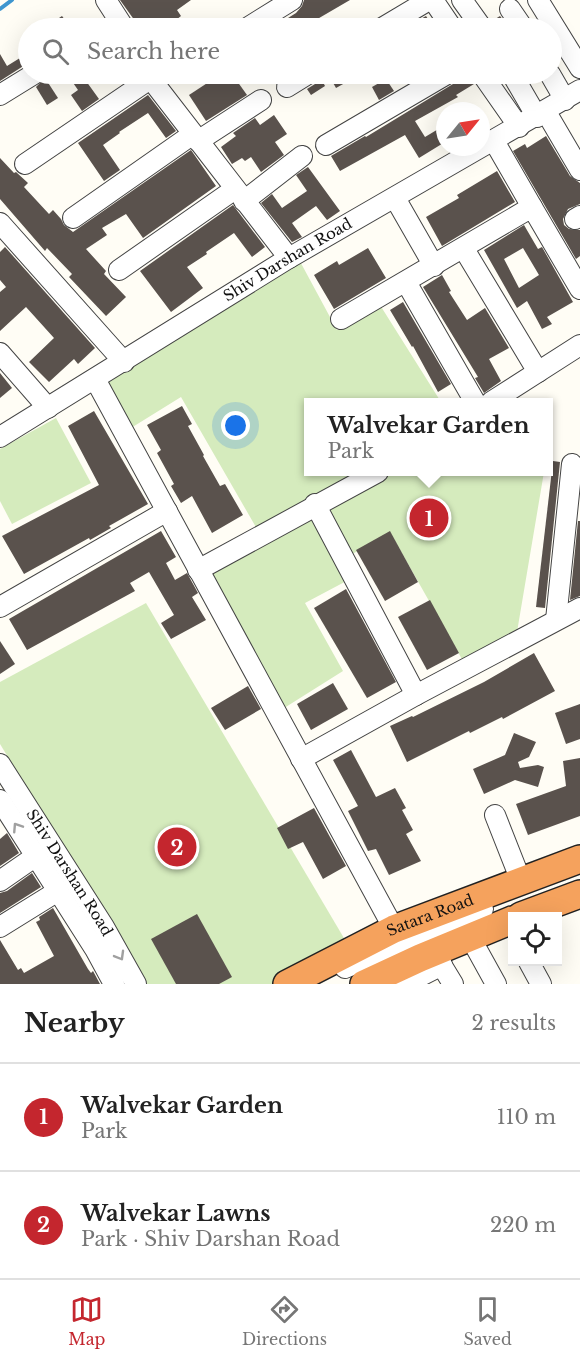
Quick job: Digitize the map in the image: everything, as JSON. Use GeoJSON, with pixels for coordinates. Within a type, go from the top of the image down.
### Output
{"type":"FeatureCollection","features":[{"type":"Feature","properties":{"kind":"highway","name":"Satara Road"},"geometry":{"type":"LineString","coordinates":[[287,984],[394,929],[580,859]]}},
{"type":"Feature","properties":{"kind":"highway"},"geometry":{"type":"LineString","coordinates":[[538,912],[580,894]]}},
{"type":"Feature","properties":{"kind":"highway"},"geometry":{"type":"LineString","coordinates":[[364,984],[438,959],[470,937],[508,925]]}},
{"type":"Feature","properties":{"kind":"street"},"geometry":{"type":"LineString","coordinates":[[106,0],[113,18]]}},
{"type":"Feature","properties":{"kind":"street"},"geometry":{"type":"LineString","coordinates":[[263,18],[292,0]]}},
{"type":"Feature","properties":{"kind":"street"},"geometry":{"type":"LineString","coordinates":[[400,18],[431,0],[444,18]]}},
{"type":"Feature","properties":{"kind":"street"},"geometry":{"type":"LineString","coordinates":[[462,0],[475,18]]}},
{"type":"Feature","properties":{"kind":"street"},"geometry":{"type":"LineString","coordinates":[[538,0],[549,18]]}},
{"type":"Feature","properties":{"kind":"street"},"geometry":{"type":"LineString","coordinates":[[510,9],[516,18]]}},
{"type":"Feature","properties":{"kind":"street"},"geometry":{"type":"LineString","coordinates":[[562,39],[580,68]]}},
{"type":"Feature","properties":{"kind":"street"},"geometry":{"type":"LineString","coordinates":[[0,95],[18,84]]}},
{"type":"Feature","properties":{"kind":"street"},"geometry":{"type":"LineString","coordinates":[[25,164],[138,84]]}},
{"type":"Feature","properties":{"kind":"street"},"geometry":{"type":"LineString","coordinates":[[155,84],[289,258]]}},
{"type":"Feature","properties":{"kind":"street"},"geometry":{"type":"LineString","coordinates":[[287,87],[292,84]]}},
{"type":"Feature","properties":{"kind":"street"},"geometry":{"type":"LineString","coordinates":[[326,146],[430,84]]}},
{"type":"Feature","properties":{"kind":"street"},"geometry":{"type":"LineString","coordinates":[[489,84],[519,127]]}},
{"type":"Feature","properties":{"kind":"street"},"geometry":{"type":"LineString","coordinates":[[519,84],[580,170]]}},
{"type":"Feature","properties":{"kind":"street"},"geometry":{"type":"LineString","coordinates":[[560,84],[572,95]]}},
{"type":"Feature","properties":{"kind":"street","name":"Shiv Darshan Road"},"geometry":{"type":"LineString","coordinates":[[0,437],[289,258],[572,95]]}},
{"type":"Feature","properties":{"kind":"street"},"geometry":{"type":"LineString","coordinates":[[73,218],[196,138],[261,100]]}},
{"type":"Feature","properties":{"kind":"street"},"geometry":{"type":"LineString","coordinates":[[494,141],[580,289]]}},
{"type":"Feature","properties":{"kind":"street"},"geometry":{"type":"LineString","coordinates":[[119,270],[302,156]]}},
{"type":"Feature","properties":{"kind":"street"},"geometry":{"type":"LineString","coordinates":[[395,198],[434,266]]}},
{"type":"Feature","properties":{"kind":"street"},"geometry":{"type":"LineString","coordinates":[[341,319],[464,249],[532,207]]}},
{"type":"Feature","properties":{"kind":"street"},"geometry":{"type":"LineString","coordinates":[[0,223],[124,362]]}},
{"type":"Feature","properties":{"kind":"street"},"geometry":{"type":"LineString","coordinates":[[464,249],[538,372]]}},
{"type":"Feature","properties":{"kind":"street"},"geometry":{"type":"LineString","coordinates":[[406,282],[473,398]]}},
{"type":"Feature","properties":{"kind":"street"},"geometry":{"type":"LineString","coordinates":[[497,398],[580,345]]}},
{"type":"Feature","properties":{"kind":"street"},"geometry":{"type":"LineString","coordinates":[[0,352],[48,408]]}},
{"type":"Feature","properties":{"kind":"street"},"geometry":{"type":"LineString","coordinates":[[95,379],[394,929]]}},
{"type":"Feature","properties":{"kind":"street"},"geometry":{"type":"LineString","coordinates":[[556,620],[572,464]]}},
{"type":"Feature","properties":{"kind":"street"},"geometry":{"type":"LineString","coordinates":[[198,570],[368,476]]}},
{"type":"Feature","properties":{"kind":"street"},"geometry":{"type":"LineString","coordinates":[[315,504],[416,695]]}},
{"type":"Feature","properties":{"kind":"street"},"geometry":{"type":"LineString","coordinates":[[0,607],[167,512]]}},
{"type":"Feature","properties":{"kind":"street"},"geometry":{"type":"LineString","coordinates":[[301,759],[580,608]]}},
{"type":"Feature","properties":{"kind":"street","name":"Shiv Darshan Road"},"geometry":{"type":"LineString","coordinates":[[0,764],[104,927],[136,984]]}},
{"type":"Feature","properties":{"kind":"street"},"geometry":{"type":"LineString","coordinates":[[1,805],[18,792]]}},
{"type":"Feature","properties":{"kind":"street","name":"Shiv Darshan Road"},"geometry":{"type":"LineString","coordinates":[[1,805],[95,949],[114,984]]}},
{"type":"Feature","properties":{"kind":"street"},"geometry":{"type":"LineString","coordinates":[[495,815],[521,881]]}},
{"type":"Feature","properties":{"kind":"street"},"geometry":{"type":"LineString","coordinates":[[0,882],[36,856]]}},
{"type":"Feature","properties":{"kind":"street"},"geometry":{"type":"LineString","coordinates":[[316,984],[402,942],[580,873]]}},
{"type":"Feature","properties":{"kind":"street"},"geometry":{"type":"LineString","coordinates":[[0,927],[58,891]]}},
{"type":"Feature","properties":{"kind":"street"},"geometry":{"type":"LineString","coordinates":[[470,937],[496,984]]}},
{"type":"Feature","properties":{"kind":"street"},"geometry":{"type":"LineString","coordinates":[[405,984],[438,959],[453,984]]}},
{"type":"Feature","properties":{"kind":"street"},"geometry":{"type":"LineString","coordinates":[[530,966],[541,984]]}},
{"type":"Feature","properties":{"kind":"green space"},"geometry":{"type":"Polygon","coordinates":[[[296,254],[337,330],[380,305],[438,398],[304,398],[304,476],[351,476],[257,529],[181,397],[131,428],[103,375],[296,254]]]}},
{"type":"Feature","properties":{"kind":"green space"},"geometry":{"type":"Polygon","coordinates":[[[56,418],[91,483],[12,524],[0,501],[0,449],[56,418]]]}},
{"type":"Feature","properties":{"kind":"green space"},"geometry":{"type":"Polygon","coordinates":[[[365,476],[543,476],[517,632],[463,661],[390,532],[344,559],[315,504],[365,476]]]}},
{"type":"Feature","properties":{"kind":"green space"},"geometry":{"type":"Polygon","coordinates":[[[311,507],[354,577],[305,603],[343,671],[281,710],[198,570],[311,507]]]}},
{"type":"Feature","properties":{"kind":"green space"},"geometry":{"type":"Polygon","coordinates":[[[146,603],[351,950],[287,984],[147,984],[0,744],[0,682],[146,603]]]}},
{"type":"Feature","properties":{"kind":"building"},"geometry":{"type":"Polygon","coordinates":[[[120,0],[191,0],[177,10],[181,16],[178,18],[133,18],[120,0]]]}},
{"type":"Feature","properties":{"kind":"building"},"geometry":{"type":"Polygon","coordinates":[[[304,0],[350,0],[319,18],[288,18],[302,6],[304,0]]]}},
{"type":"Feature","properties":{"kind":"building"},"geometry":{"type":"Polygon","coordinates":[[[0,54],[7,66],[18,59],[18,69],[0,81],[0,54]]]}},
{"type":"Feature","properties":{"kind":"building"},"geometry":{"type":"Polygon","coordinates":[[[39,84],[49,84],[58,98],[47,105],[36,87],[39,84]]]}},
{"type":"Feature","properties":{"kind":"building"},"geometry":{"type":"Polygon","coordinates":[[[74,84],[88,84],[99,99],[82,111],[71,95],[78,90],[74,84]]]}},
{"type":"Feature","properties":{"kind":"building"},"geometry":{"type":"Polygon","coordinates":[[[206,84],[239,84],[247,95],[206,121],[189,95],[206,84]]]}},
{"type":"Feature","properties":{"kind":"building"},"geometry":{"type":"Polygon","coordinates":[[[315,84],[325,86],[311,95],[307,89],[315,84]]]}},
{"type":"Feature","properties":{"kind":"building"},"geometry":{"type":"Polygon","coordinates":[[[377,84],[389,84],[394,91],[379,100],[372,87],[377,84]]]}},
{"type":"Feature","properties":{"kind":"building"},"geometry":{"type":"Polygon","coordinates":[[[453,84],[474,84],[449,102],[436,102],[436,109],[415,121],[425,137],[436,130],[436,148],[419,158],[405,135],[340,171],[331,156],[453,84]]]}},
{"type":"Feature","properties":{"kind":"building"},"geometry":{"type":"Polygon","coordinates":[[[148,95],[176,131],[166,138],[148,113],[119,132],[103,145],[120,170],[104,181],[78,143],[148,95]]]}},
{"type":"Feature","properties":{"kind":"building"},"geometry":{"type":"Polygon","coordinates":[[[274,115],[287,134],[275,142],[284,155],[261,172],[251,157],[245,161],[242,158],[232,164],[221,147],[236,136],[233,133],[255,118],[260,125],[274,115]]]}},
{"type":"Feature","properties":{"kind":"building"},"geometry":{"type":"Polygon","coordinates":[[[546,136],[570,176],[580,183],[580,204],[568,209],[563,219],[564,225],[569,229],[580,230],[580,256],[576,259],[513,151],[525,144],[527,148],[546,136]]]}},
{"type":"Feature","properties":{"kind":"building"},"geometry":{"type":"Polygon","coordinates":[[[191,150],[216,186],[143,238],[126,214],[102,228],[107,235],[86,249],[106,271],[104,274],[126,297],[106,316],[69,277],[72,274],[47,248],[45,251],[0,199],[0,158],[14,173],[16,172],[28,183],[24,187],[49,214],[53,210],[64,225],[73,232],[191,150]]]}},
{"type":"Feature","properties":{"kind":"building"},"geometry":{"type":"Polygon","coordinates":[[[308,167],[340,211],[327,220],[316,206],[292,223],[302,237],[292,242],[261,203],[272,194],[282,208],[307,191],[296,175],[308,167]]]}},
{"type":"Feature","properties":{"kind":"building"},"geometry":{"type":"Polygon","coordinates":[[[497,171],[515,202],[442,246],[426,217],[459,198],[457,195],[497,171]]]}},
{"type":"Feature","properties":{"kind":"building"},"geometry":{"type":"Polygon","coordinates":[[[233,205],[265,247],[252,257],[234,233],[206,252],[207,254],[187,267],[203,288],[171,312],[140,271],[233,205]]]}},
{"type":"Feature","properties":{"kind":"building"},"geometry":{"type":"Polygon","coordinates":[[[524,225],[538,249],[542,247],[573,302],[547,317],[552,324],[542,329],[527,301],[517,308],[484,250],[524,225]],[[523,248],[504,259],[519,288],[539,275],[523,248]]]}},
{"type":"Feature","properties":{"kind":"building"},"geometry":{"type":"Polygon","coordinates":[[[5,247],[95,348],[78,364],[74,359],[49,382],[29,362],[54,338],[26,307],[0,331],[0,292],[6,287],[0,280],[0,252],[5,247]]]}},
{"type":"Feature","properties":{"kind":"building"},"geometry":{"type":"Polygon","coordinates":[[[368,248],[386,278],[334,309],[314,275],[337,261],[339,265],[368,248]]]}},
{"type":"Feature","properties":{"kind":"building"},"geometry":{"type":"Polygon","coordinates":[[[442,275],[451,291],[449,292],[467,320],[485,308],[509,348],[489,359],[501,381],[484,393],[475,378],[478,377],[423,287],[442,275]]]}},
{"type":"Feature","properties":{"kind":"building"},"geometry":{"type":"Polygon","coordinates":[[[403,302],[451,384],[438,392],[390,310],[403,302]]]}},
{"type":"Feature","properties":{"kind":"building"},"geometry":{"type":"Polygon","coordinates":[[[0,373],[12,388],[0,398],[0,373]]]}},
{"type":"Feature","properties":{"kind":"building"},"geometry":{"type":"Polygon","coordinates":[[[182,406],[192,424],[188,426],[203,456],[220,486],[225,484],[243,515],[212,533],[192,496],[181,503],[171,486],[174,484],[157,453],[161,450],[147,425],[182,406]]]}},
{"type":"Feature","properties":{"kind":"building"},"geometry":{"type":"Polygon","coordinates":[[[94,411],[148,504],[109,526],[111,528],[90,540],[89,538],[24,574],[2,536],[99,485],[68,426],[94,411]]]}},
{"type":"Feature","properties":{"kind":"building"},"geometry":{"type":"Polygon","coordinates":[[[553,461],[560,462],[545,608],[536,607],[553,461]]]}},
{"type":"Feature","properties":{"kind":"building"},"geometry":{"type":"Polygon","coordinates":[[[578,521],[580,521],[580,596],[570,600],[578,521]]]}},
{"type":"Feature","properties":{"kind":"building"},"geometry":{"type":"Polygon","coordinates":[[[161,531],[176,557],[166,563],[175,580],[187,573],[198,593],[192,597],[206,620],[171,639],[161,623],[174,615],[149,572],[130,583],[135,591],[27,650],[9,619],[161,531]]]}},
{"type":"Feature","properties":{"kind":"building"},"geometry":{"type":"Polygon","coordinates":[[[390,531],[418,582],[385,601],[356,550],[390,531]]]}},
{"type":"Feature","properties":{"kind":"building"},"geometry":{"type":"Polygon","coordinates":[[[346,589],[396,682],[367,698],[314,608],[346,589]]]}},
{"type":"Feature","properties":{"kind":"building"},"geometry":{"type":"Polygon","coordinates":[[[430,600],[459,653],[427,670],[398,617],[430,600]]]}},
{"type":"Feature","properties":{"kind":"building"},"geometry":{"type":"Polygon","coordinates":[[[0,641],[15,664],[0,674],[0,641]]]}},
{"type":"Feature","properties":{"kind":"building"},"geometry":{"type":"Polygon","coordinates":[[[534,653],[555,691],[503,719],[502,717],[470,733],[469,731],[407,762],[390,726],[484,682],[534,653]]]}},
{"type":"Feature","properties":{"kind":"building"},"geometry":{"type":"Polygon","coordinates":[[[333,683],[348,709],[311,730],[297,704],[333,683]]]}},
{"type":"Feature","properties":{"kind":"building"},"geometry":{"type":"Polygon","coordinates":[[[248,686],[261,709],[225,730],[211,708],[248,686]]]}},
{"type":"Feature","properties":{"kind":"building"},"geometry":{"type":"Polygon","coordinates":[[[580,704],[580,739],[566,744],[555,713],[580,704]]]}},
{"type":"Feature","properties":{"kind":"building"},"geometry":{"type":"Polygon","coordinates":[[[514,733],[536,742],[529,757],[518,762],[520,768],[538,765],[544,767],[538,787],[515,780],[484,794],[473,769],[505,755],[514,733]]]}},
{"type":"Feature","properties":{"kind":"building"},"geometry":{"type":"Polygon","coordinates":[[[351,750],[376,797],[395,788],[406,808],[402,810],[413,830],[406,834],[421,861],[389,875],[376,849],[368,851],[348,811],[358,806],[333,760],[351,750]]]}},
{"type":"Feature","properties":{"kind":"building"},"geometry":{"type":"Polygon","coordinates":[[[580,758],[580,816],[528,835],[516,804],[566,786],[563,761],[580,758]]]}},
{"type":"Feature","properties":{"kind":"building"},"geometry":{"type":"Polygon","coordinates":[[[314,808],[346,866],[323,879],[303,842],[288,849],[277,828],[314,808]]]}},
{"type":"Feature","properties":{"kind":"building"},"geometry":{"type":"Polygon","coordinates":[[[7,833],[19,853],[0,866],[0,839],[7,833]]]}},
{"type":"Feature","properties":{"kind":"building"},"geometry":{"type":"Polygon","coordinates":[[[32,873],[41,887],[0,913],[0,893],[7,891],[32,873]]]}},
{"type":"Feature","properties":{"kind":"building"},"geometry":{"type":"Polygon","coordinates":[[[53,908],[88,969],[91,973],[93,971],[100,984],[0,984],[0,940],[18,970],[21,968],[24,973],[54,956],[36,922],[40,920],[39,917],[53,908]]]}},
{"type":"Feature","properties":{"kind":"building"},"geometry":{"type":"Polygon","coordinates":[[[197,914],[232,977],[219,984],[176,984],[151,939],[197,914]]]}},
{"type":"Feature","properties":{"kind":"waterway"},"geometry":{"type":"LineString","coordinates":[[0,9],[12,0]]}},
{"type":"Feature","properties":{"kind":"place","name":"Walvekar Garden"},"geometry":{"type":"Point","coordinates":[429,518]}},
{"type":"Feature","properties":{"kind":"place","name":"Walvekar Lawns"},"geometry":{"type":"Point","coordinates":[177,847]}}]}
